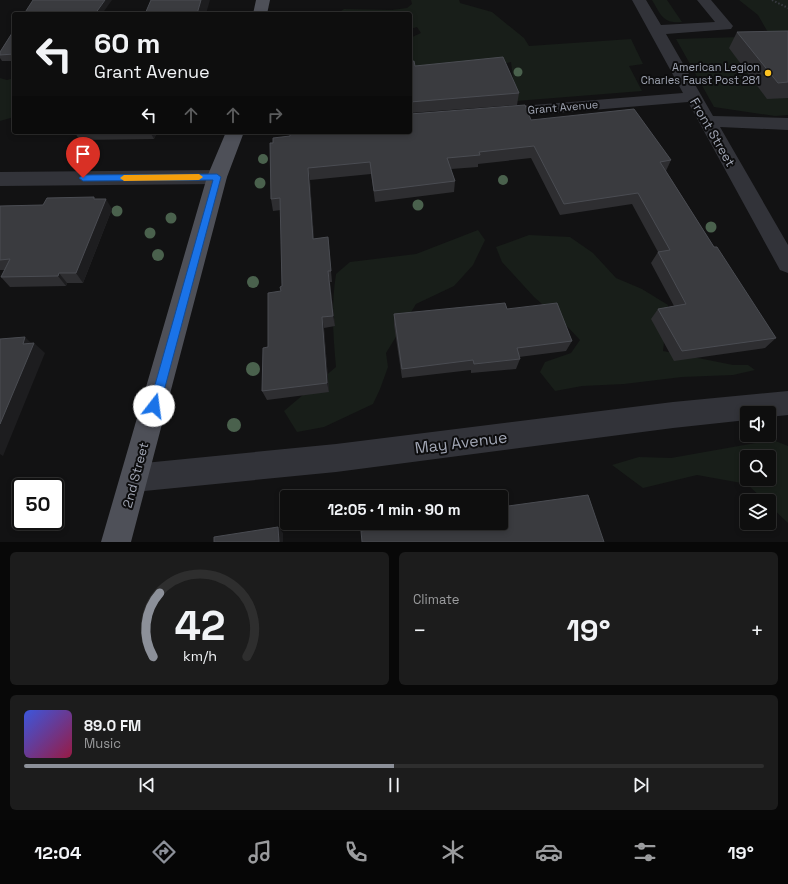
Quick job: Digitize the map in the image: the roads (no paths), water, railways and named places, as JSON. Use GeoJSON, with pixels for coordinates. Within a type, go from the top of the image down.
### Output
{"type":"FeatureCollection","features":[{"type":"Feature","properties":{"kind":"main road"},"geometry":{"type":"LineString","coordinates":[[260,12],[263,0]]}},
{"type":"Feature","properties":{"kind":"main road","name":"2nd Street"},"geometry":{"type":"LineString","coordinates":[[116,542],[217,177],[234,134]]}},
{"type":"Feature","properties":{"kind":"street","name":"Front Street"},"geometry":{"type":"LineString","coordinates":[[639,0],[788,264]]}},
{"type":"Feature","properties":{"kind":"street"},"geometry":{"type":"LineString","coordinates":[[656,30],[726,26],[704,0]]}},
{"type":"Feature","properties":{"kind":"street","name":"Grant Avenue"},"geometry":{"type":"LineString","coordinates":[[480,114],[693,97]]}},
{"type":"Feature","properties":{"kind":"street"},"geometry":{"type":"LineString","coordinates":[[707,121],[788,124]]}},
{"type":"Feature","properties":{"kind":"street"},"geometry":{"type":"LineString","coordinates":[[0,179],[217,177]]}},
{"type":"Feature","properties":{"kind":"street","name":"May Avenue"},"geometry":{"type":"LineString","coordinates":[[134,478],[336,458],[668,416],[788,403]]}},
{"type":"Feature","properties":{"kind":"place","name":"American Legion Charles Faust Post 281"},"geometry":{"type":"Point","coordinates":[768,73]}}]}
